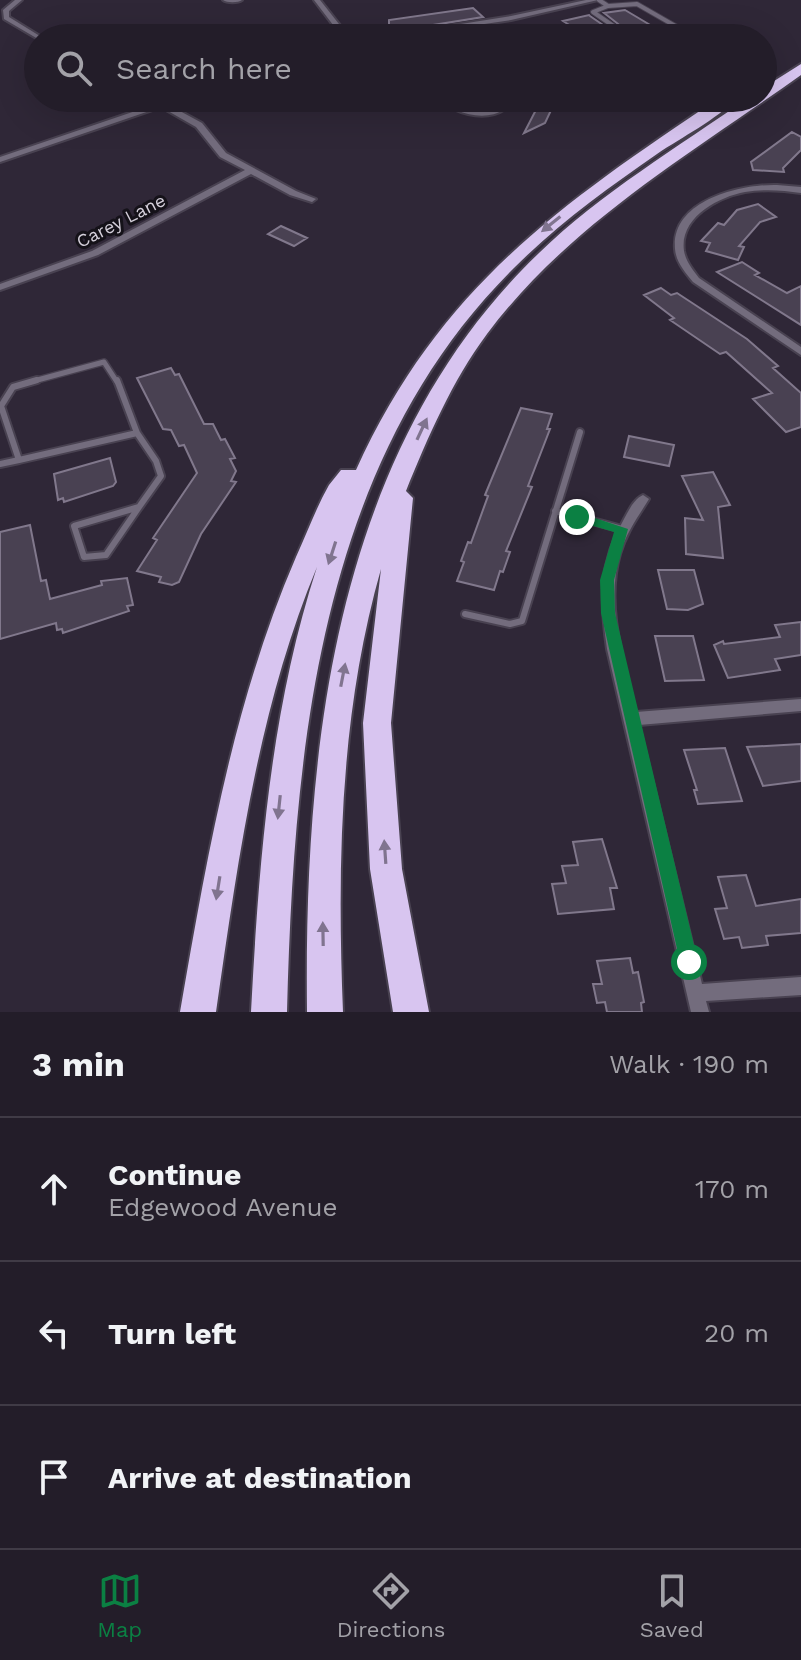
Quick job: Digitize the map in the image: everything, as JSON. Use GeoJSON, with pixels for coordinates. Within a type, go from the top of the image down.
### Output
{"type":"FeatureCollection","features":[{"type":"Feature","properties":{"kind":"highway"},"geometry":{"type":"LineString","coordinates":[[777,85],[801,68]]}},
{"type":"Feature","properties":{"kind":"highway"},"geometry":{"type":"LineString","coordinates":[[198,1011],[230,812],[260,695],[291,599],[337,491],[387,426],[445,334],[508,263],[572,208],[709,112]]}},
{"type":"Feature","properties":{"kind":"highway"},"geometry":{"type":"LineString","coordinates":[[325,1012],[326,803],[342,676],[366,569],[406,462],[433,406],[464,354],[498,309],[544,259],[586,220],[738,112]]}},
{"type":"Feature","properties":{"kind":"highway"},"geometry":{"type":"LineString","coordinates":[[269,1012],[275,845],[293,708],[334,547],[387,426]]}},
{"type":"Feature","properties":{"kind":"highway"},"geometry":{"type":"LineString","coordinates":[[406,462],[377,723],[386,869],[411,1012]]}},
{"type":"Feature","properties":{"kind":"street"},"geometry":{"type":"LineString","coordinates":[[19,0],[6,10],[6,18],[24,29]]}},
{"type":"Feature","properties":{"kind":"street"},"geometry":{"type":"LineString","coordinates":[[226,0],[239,0]]}},
{"type":"Feature","properties":{"kind":"street"},"geometry":{"type":"LineString","coordinates":[[317,0],[336,24]]}},
{"type":"Feature","properties":{"kind":"street"},"geometry":{"type":"LineString","coordinates":[[451,24],[570,2],[597,0]]}},
{"type":"Feature","properties":{"kind":"street"},"geometry":{"type":"LineString","coordinates":[[0,160],[139,112]]}},
{"type":"Feature","properties":{"kind":"street"},"geometry":{"type":"LineString","coordinates":[[176,112],[199,125],[223,155],[293,193],[312,199]]}},
{"type":"Feature","properties":{"kind":"street","name":"Carey Lane"},"geometry":{"type":"LineString","coordinates":[[0,287],[95,253],[250,171]]}},
{"type":"Feature","properties":{"kind":"street"},"geometry":{"type":"LineString","coordinates":[[801,190],[764,187],[728,194],[710,202],[688,222],[679,235],[677,249],[688,272],[704,287],[801,352]]}},
{"type":"Feature","properties":{"kind":"street"},"geometry":{"type":"LineString","coordinates":[[643,499],[622,529],[606,596],[631,719],[700,1012]]}},
{"type":"Feature","properties":{"kind":"street"},"geometry":{"type":"LineString","coordinates":[[631,719],[801,705]]}},
{"type":"Feature","properties":{"kind":"street"},"geometry":{"type":"LineString","coordinates":[[696,993],[801,986]]}},
{"type":"Feature","properties":{"kind":"lane"},"geometry":{"type":"LineString","coordinates":[[597,0],[608,6]]}},
{"type":"Feature","properties":{"kind":"lane"},"geometry":{"type":"LineString","coordinates":[[611,24],[593,12],[608,6],[637,4],[672,24]]}},
{"type":"Feature","properties":{"kind":"lane"},"geometry":{"type":"LineString","coordinates":[[19,460],[1,406],[13,387],[104,362],[116,379],[137,433],[156,461],[161,476],[140,507],[106,555],[84,557],[74,526],[140,507]]}},
{"type":"Feature","properties":{"kind":"lane"},"geometry":{"type":"LineString","coordinates":[[465,614],[510,624],[522,621],[580,432]]}},
{"type":"Feature","properties":{"kind":"lane"},"geometry":{"type":"LineString","coordinates":[[0,464],[137,433]]}},
{"type":"Feature","properties":{"kind":"lane"},"geometry":{"type":"LineString","coordinates":[[555,511],[622,529]]}},
{"type":"Feature","properties":{"kind":"building"},"geometry":{"type":"Polygon","coordinates":[[[473,8],[483,17],[439,24],[389,24],[389,20],[473,8]]]}},
{"type":"Feature","properties":{"kind":"building"},"geometry":{"type":"Polygon","coordinates":[[[625,10],[648,24],[618,24],[604,13],[625,10]]]}},
{"type":"Feature","properties":{"kind":"building"},"geometry":{"type":"Polygon","coordinates":[[[589,15],[602,24],[568,24],[563,21],[589,15]]]}},
{"type":"Feature","properties":{"kind":"building"},"geometry":{"type":"Polygon","coordinates":[[[535,112],[550,112],[545,123],[524,133],[535,112]]]}},
{"type":"Feature","properties":{"kind":"building"},"geometry":{"type":"Polygon","coordinates":[[[792,132],[801,137],[801,150],[783,168],[784,172],[753,170],[751,162],[792,132]]]}},
{"type":"Feature","properties":{"kind":"building"},"geometry":{"type":"Polygon","coordinates":[[[758,204],[776,217],[760,222],[739,246],[744,247],[738,260],[706,251],[710,243],[701,241],[718,223],[724,225],[737,210],[758,204]]]}},
{"type":"Feature","properties":{"kind":"building"},"geometry":{"type":"Polygon","coordinates":[[[281,226],[307,238],[294,246],[268,234],[281,226]]]}},
{"type":"Feature","properties":{"kind":"building"},"geometry":{"type":"Polygon","coordinates":[[[742,262],[759,273],[755,275],[787,293],[801,286],[801,325],[717,272],[742,262]]]}},
{"type":"Feature","properties":{"kind":"building"},"geometry":{"type":"Polygon","coordinates":[[[661,288],[671,295],[677,293],[747,339],[778,366],[773,368],[801,393],[801,427],[786,432],[753,399],[772,393],[726,352],[720,354],[670,320],[674,318],[644,295],[661,288]]]}},
{"type":"Feature","properties":{"kind":"building"},"geometry":{"type":"Polygon","coordinates":[[[171,368],[175,375],[179,374],[204,424],[213,424],[221,440],[225,439],[235,458],[230,459],[236,471],[231,481],[236,482],[201,534],[179,582],[172,585],[159,582],[161,577],[137,571],[157,540],[153,538],[197,473],[184,445],[179,446],[171,430],[163,429],[137,378],[171,368]]]}},
{"type":"Feature","properties":{"kind":"building"},"geometry":{"type":"Polygon","coordinates":[[[521,408],[552,414],[547,429],[550,429],[528,486],[532,487],[506,551],[510,552],[503,572],[500,571],[494,590],[457,581],[464,562],[461,561],[488,496],[485,495],[521,408]]]}},
{"type":"Feature","properties":{"kind":"building"},"geometry":{"type":"Polygon","coordinates":[[[629,436],[674,445],[669,466],[624,457],[629,436]]]}},
{"type":"Feature","properties":{"kind":"building"},"geometry":{"type":"Polygon","coordinates":[[[110,458],[116,482],[113,486],[64,502],[63,498],[58,500],[54,474],[110,458]]]}},
{"type":"Feature","properties":{"kind":"building"},"geometry":{"type":"Polygon","coordinates":[[[713,472],[730,505],[718,507],[723,558],[686,554],[685,518],[703,520],[682,476],[713,472]]]}},
{"type":"Feature","properties":{"kind":"building"},"geometry":{"type":"Polygon","coordinates":[[[30,525],[41,581],[46,580],[50,599],[102,585],[101,581],[127,578],[133,605],[127,606],[129,611],[63,633],[62,629],[57,630],[56,623],[0,639],[0,532],[30,525]]]}},
{"type":"Feature","properties":{"kind":"building"},"geometry":{"type":"Polygon","coordinates":[[[658,570],[694,570],[703,604],[688,610],[667,609],[658,570]]]}},
{"type":"Feature","properties":{"kind":"building"},"geometry":{"type":"Polygon","coordinates":[[[801,622],[801,655],[775,659],[780,670],[728,678],[714,645],[723,641],[724,644],[780,637],[775,625],[801,622]]]}},
{"type":"Feature","properties":{"kind":"building"},"geometry":{"type":"Polygon","coordinates":[[[655,636],[693,636],[704,680],[665,681],[655,636]]]}},
{"type":"Feature","properties":{"kind":"building"},"geometry":{"type":"Polygon","coordinates":[[[801,744],[801,781],[763,786],[747,747],[801,744]]]}},
{"type":"Feature","properties":{"kind":"building"},"geometry":{"type":"Polygon","coordinates":[[[725,748],[742,801],[698,804],[694,790],[697,790],[684,750],[725,748]]]}},
{"type":"Feature","properties":{"kind":"building"},"geometry":{"type":"Polygon","coordinates":[[[602,839],[617,888],[610,888],[614,909],[558,914],[552,884],[566,883],[562,866],[578,865],[573,842],[602,839]]]}},
{"type":"Feature","properties":{"kind":"building"},"geometry":{"type":"Polygon","coordinates":[[[746,875],[756,906],[801,899],[801,933],[766,936],[768,945],[742,948],[739,937],[724,939],[715,909],[727,908],[718,877],[746,875]]]}},
{"type":"Feature","properties":{"kind":"building"},"geometry":{"type":"Polygon","coordinates":[[[630,958],[633,973],[638,972],[644,1002],[641,1003],[642,1012],[607,1012],[605,1002],[597,1003],[593,984],[602,984],[597,961],[630,958]]]}},
{"type":"Feature","properties":{"kind":"route"},"geometry":{"type":"LineString","coordinates":[[577,517],[622,529],[607,580],[608,613],[689,962]]}}]}
